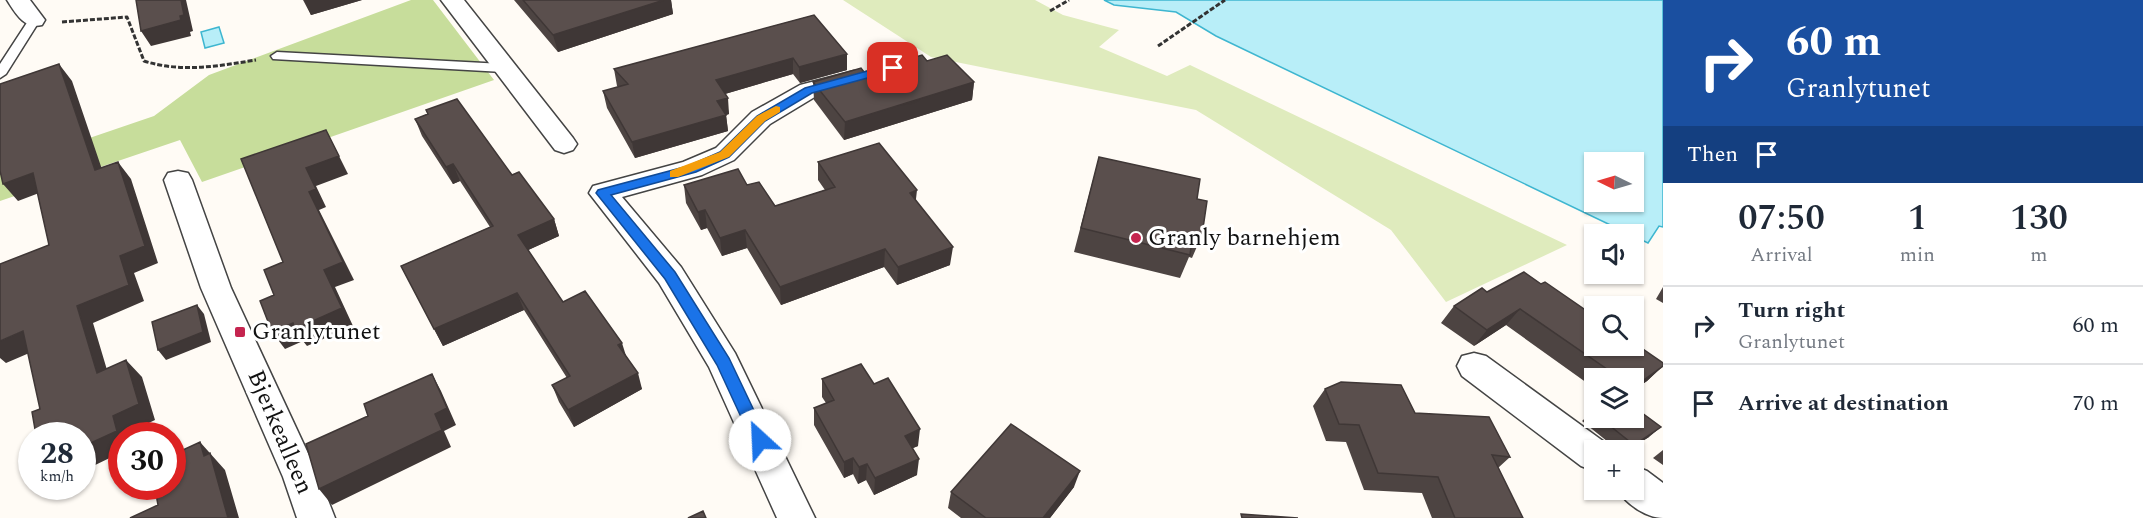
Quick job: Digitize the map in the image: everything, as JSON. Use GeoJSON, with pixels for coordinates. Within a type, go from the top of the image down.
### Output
{"type":"FeatureCollection","features":[{"type":"Feature","properties":{"kind":"street"},"geometry":{"type":"LineString","coordinates":[[18,0],[34,20]]}},
{"type":"Feature","properties":{"kind":"street"},"geometry":{"type":"LineString","coordinates":[[452,0],[564,144]]}},
{"type":"Feature","properties":{"kind":"street"},"geometry":{"type":"LineString","coordinates":[[796,518],[723,362],[670,275],[603,193],[692,169],[725,154],[761,118],[808,90],[883,70]]}},
{"type":"Feature","properties":{"kind":"street","name":"Bjerkealleen"},"geometry":{"type":"LineString","coordinates":[[178,180],[216,288],[301,477],[316,518]]}},
{"type":"Feature","properties":{"kind":"street"},"geometry":{"type":"LineString","coordinates":[[1474,366],[1584,448]]}},
{"type":"Feature","properties":{"kind":"street"},"geometry":{"type":"LineString","coordinates":[[1644,491],[1663,505]]}},
{"type":"Feature","properties":{"kind":"lane"},"geometry":{"type":"LineString","coordinates":[[0,74],[34,20]]}},
{"type":"Feature","properties":{"kind":"lane"},"geometry":{"type":"LineString","coordinates":[[277,56],[503,68]]}},
{"type":"Feature","properties":{"kind":"path"},"geometry":{"type":"LineString","coordinates":[[1050,11],[1069,0]]}},
{"type":"Feature","properties":{"kind":"path"},"geometry":{"type":"LineString","coordinates":[[1158,46],[1225,0]]}},
{"type":"Feature","properties":{"kind":"path"},"geometry":{"type":"LineString","coordinates":[[34,20],[69,22],[127,17],[144,61],[164,69],[217,66],[277,56]]}},
{"type":"Feature","properties":{"kind":"green space"},"geometry":{"type":"Polygon","coordinates":[[[411,0],[433,0],[494,80],[202,182],[180,140],[0,201],[0,99],[25,160],[154,116],[209,75],[411,0]]]}},
{"type":"Feature","properties":{"kind":"green space"},"geometry":{"type":"Polygon","coordinates":[[[843,0],[1035,0],[1063,15],[1119,30],[1099,47],[1167,76],[1190,65],[1567,245],[1446,302],[1391,230],[1196,110],[931,57],[843,0]]]}},
{"type":"Feature","properties":{"kind":"water"},"geometry":{"type":"Polygon","coordinates":[[[1104,0],[1663,0],[1663,227],[1659,226],[1648,243],[1644,241],[1644,224],[1608,224],[1216,36],[1176,12],[1114,5],[1104,0]]]}},
{"type":"Feature","properties":{"kind":"water"},"geometry":{"type":"Polygon","coordinates":[[[219,27],[224,43],[205,48],[201,32],[219,27]]]}},
{"type":"Feature","properties":{"kind":"building"},"geometry":{"type":"Polygon","coordinates":[[[136,0],[181,0],[184,15],[180,16],[181,20],[141,31],[136,0]]]}},
{"type":"Feature","properties":{"kind":"building"},"geometry":{"type":"Polygon","coordinates":[[[523,0],[664,0],[553,35],[523,0]]]}},
{"type":"Feature","properties":{"kind":"building"},"geometry":{"type":"Polygon","coordinates":[[[814,15],[847,54],[799,67],[793,58],[716,80],[728,98],[717,101],[726,115],[632,142],[603,91],[628,84],[614,69],[814,15]]]}},
{"type":"Feature","properties":{"kind":"building"},"geometry":{"type":"Polygon","coordinates":[[[922,55],[927,61],[947,55],[974,82],[845,122],[813,82],[861,68],[864,72],[922,55]]]}},
{"type":"Feature","properties":{"kind":"building"},"geometry":{"type":"Polygon","coordinates":[[[59,64],[95,170],[118,162],[145,246],[120,256],[129,285],[77,306],[97,373],[126,360],[139,404],[113,416],[115,422],[108,422],[108,435],[96,441],[96,422],[34,422],[32,412],[40,409],[23,331],[0,341],[0,264],[49,245],[33,173],[3,184],[0,171],[0,84],[59,64]]]}},
{"type":"Feature","properties":{"kind":"building"},"geometry":{"type":"Polygon","coordinates":[[[457,99],[512,175],[519,172],[554,219],[518,235],[563,302],[585,291],[622,343],[618,345],[638,373],[568,410],[552,385],[570,376],[517,293],[434,329],[401,266],[493,226],[453,164],[446,167],[415,119],[428,114],[426,110],[457,99]]]}},
{"type":"Feature","properties":{"kind":"building"},"geometry":{"type":"Polygon","coordinates":[[[326,130],[339,156],[306,168],[316,189],[309,192],[343,262],[324,270],[342,308],[295,329],[293,323],[272,332],[260,301],[274,295],[264,270],[283,262],[241,159],[326,130]]]}},
{"type":"Feature","properties":{"kind":"building"},"geometry":{"type":"Polygon","coordinates":[[[879,143],[917,190],[910,193],[953,247],[898,267],[885,249],[780,287],[745,230],[720,238],[705,210],[698,212],[684,185],[738,169],[747,185],[759,182],[775,206],[835,187],[818,162],[879,143]]]}},
{"type":"Feature","properties":{"kind":"building","name":"Granly barnehjem"},"geometry":{"type":"Polygon","coordinates":[[[1099,157],[1200,179],[1197,199],[1207,201],[1202,235],[1193,232],[1190,255],[1081,228],[1099,157]]]}},
{"type":"Feature","properties":{"kind":"building"},"geometry":{"type":"Polygon","coordinates":[[[1524,272],[1541,284],[1545,282],[1584,309],[1584,353],[1520,309],[1487,330],[1454,306],[1482,288],[1487,292],[1524,272]]]}},
{"type":"Feature","properties":{"kind":"building"},"geometry":{"type":"Polygon","coordinates":[[[197,305],[203,332],[158,350],[152,322],[197,305]]]}},
{"type":"Feature","properties":{"kind":"building"},"geometry":{"type":"Polygon","coordinates":[[[1644,350],[1663,363],[1663,366],[1644,380],[1644,368],[1606,368],[1588,356],[1644,356],[1644,350]]]}},
{"type":"Feature","properties":{"kind":"building"},"geometry":{"type":"Polygon","coordinates":[[[861,364],[874,384],[888,378],[920,429],[905,436],[919,459],[875,478],[867,464],[859,467],[853,458],[844,462],[814,408],[834,400],[822,379],[861,364]]]}},
{"type":"Feature","properties":{"kind":"building"},"geometry":{"type":"Polygon","coordinates":[[[432,374],[447,408],[435,414],[442,430],[319,489],[306,444],[368,416],[364,404],[432,374]]]}},
{"type":"Feature","properties":{"kind":"building"},"geometry":{"type":"Polygon","coordinates":[[[1341,382],[1401,385],[1415,413],[1489,417],[1510,457],[1492,455],[1523,518],[1455,518],[1438,477],[1378,473],[1359,425],[1339,424],[1325,389],[1341,382]]]}},
{"type":"Feature","properties":{"kind":"building"},"geometry":{"type":"Polygon","coordinates":[[[1644,414],[1661,427],[1642,440],[1628,440],[1613,428],[1644,428],[1644,414]]]}},
{"type":"Feature","properties":{"kind":"building"},"geometry":{"type":"Polygon","coordinates":[[[1011,424],[1080,471],[1043,518],[986,518],[951,492],[1011,424]]]}},
{"type":"Feature","properties":{"kind":"building"},"geometry":{"type":"Polygon","coordinates":[[[200,442],[204,456],[210,453],[228,518],[130,518],[158,505],[157,500],[186,500],[186,448],[200,442]]]}},
{"type":"Feature","properties":{"kind":"building"},"geometry":{"type":"Polygon","coordinates":[[[703,511],[706,518],[688,518],[703,511]]]}},
{"type":"Feature","properties":{"kind":"building"},"geometry":{"type":"Polygon","coordinates":[[[1241,514],[1298,518],[1242,518],[1241,514]]]}},
{"type":"Feature","properties":{"kind":"slow traffic"},"geometry":{"type":"LineString","coordinates":[[674,174],[692,169],[725,154],[761,118],[776,109]]}},
{"type":"Feature","properties":{"kind":"place","name":"Granly barnehjem"},"geometry":{"type":"Point","coordinates":[1136,238]}},
{"type":"Feature","properties":{"kind":"place","name":"Granlytunet"},"geometry":{"type":"Point","coordinates":[240,332]}},
{"type":"Feature","properties":{"kind":"route"},"geometry":{"type":"LineString","coordinates":[[760,440],[723,362],[670,275],[603,193],[692,169],[725,154],[761,118],[808,90],[893,68]]}}]}
